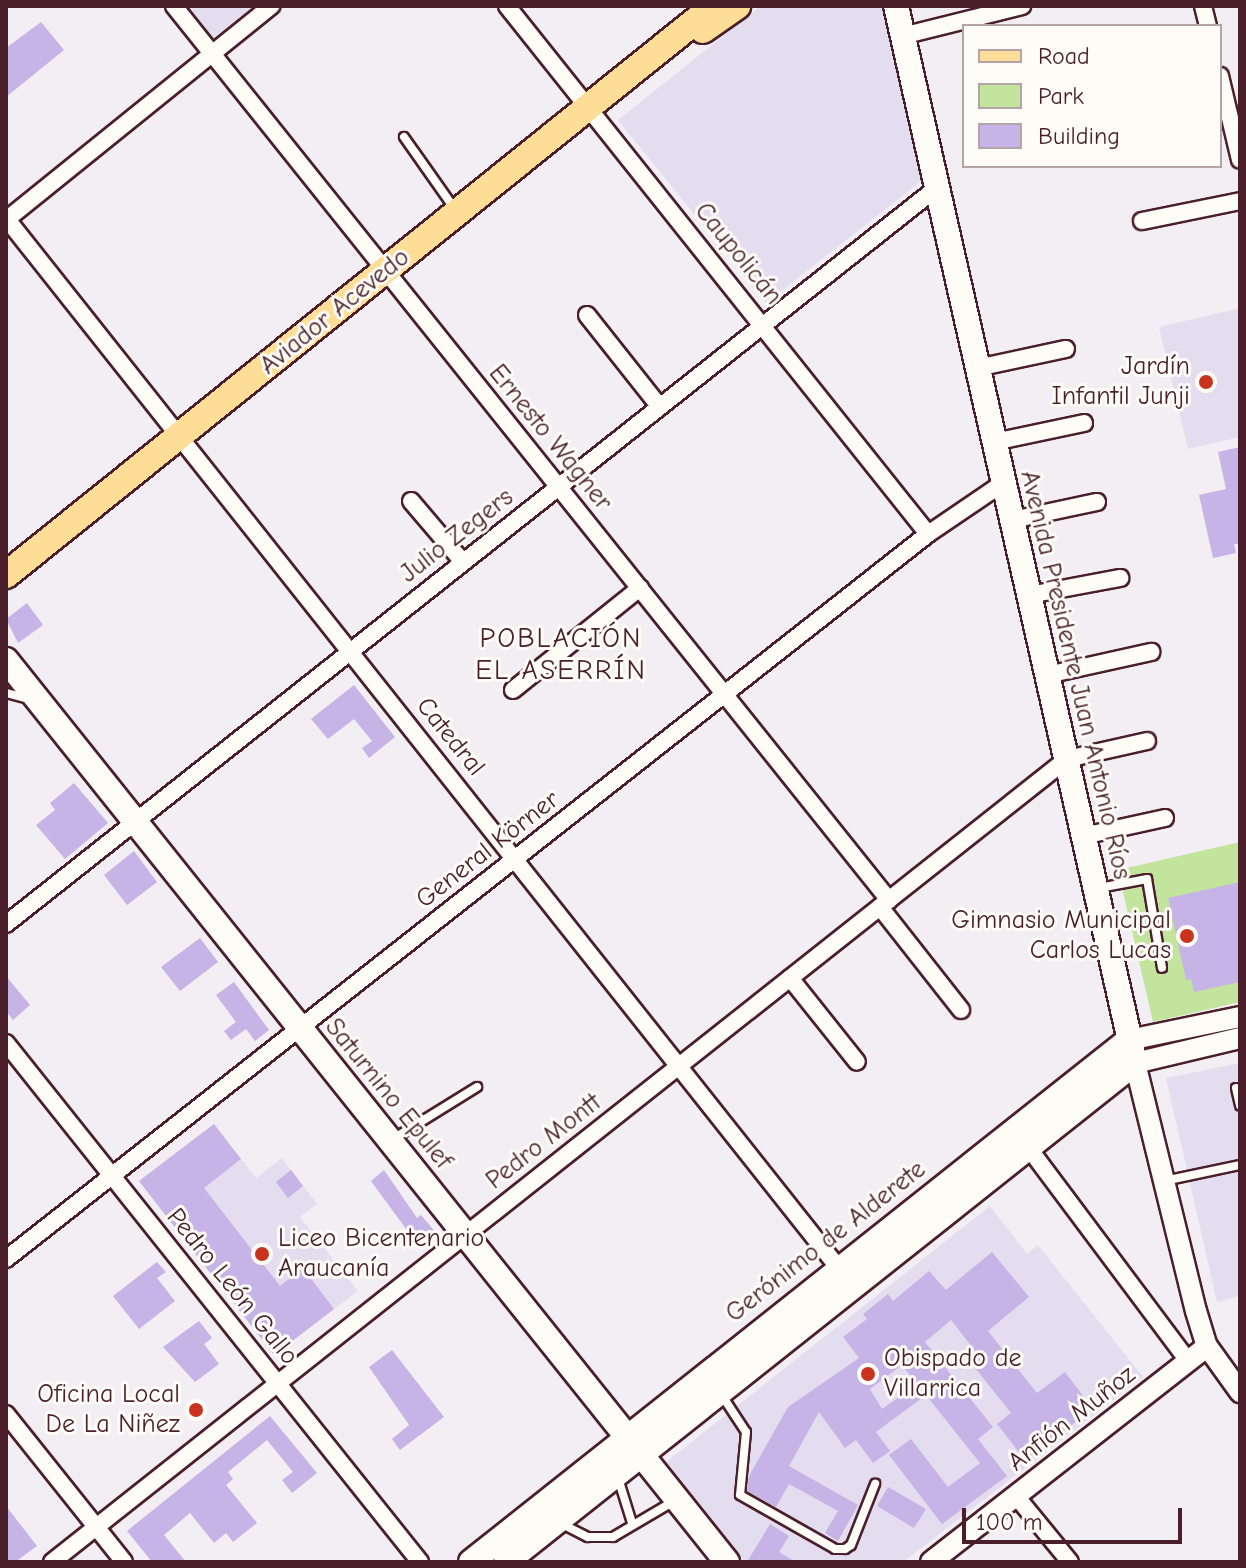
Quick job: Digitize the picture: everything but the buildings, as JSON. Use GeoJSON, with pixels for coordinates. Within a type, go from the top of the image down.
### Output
{"type":"FeatureCollection","features":[{"type":"Feature","properties":{"kind":"main road","name":"Aviador Acevedo"},"geometry":{"type":"LineString","coordinates":[[664,50],[737,6]]}},
{"type":"Feature","properties":{"kind":"main road","name":"Avenida Presidente Juan Antonio Ríos"},"geometry":{"type":"LineString","coordinates":[[896,6],[1132,1051]]}},
{"type":"Feature","properties":{"kind":"main road","name":"Aviador Acevedo"},"geometry":{"type":"LineString","coordinates":[[6,575],[664,50],[704,9]]}},
{"type":"Feature","properties":{"kind":"main road","name":"Saturnino Epulef"},"geometry":{"type":"LineString","coordinates":[[6,660],[727,1562]]}},
{"type":"Feature","properties":{"kind":"main road","name":"Gerónimo de Alderete"},"geometry":{"type":"LineString","coordinates":[[471,1562],[633,1446],[720,1393],[1028,1147],[1132,1051]]}},
{"type":"Feature","properties":{"kind":"main road","name":"Gerónimo de Alderete"},"geometry":{"type":"LineString","coordinates":[[506,1562],[617,1474],[633,1446],[839,1268],[1132,1051]]}},
{"type":"Feature","properties":{"kind":"street","name":"Ernesto Wagner"},"geometry":{"type":"LineString","coordinates":[[174,6],[724,694],[885,903],[961,1010]]}},
{"type":"Feature","properties":{"kind":"street"},"geometry":{"type":"LineString","coordinates":[[6,219],[271,6]]}},
{"type":"Feature","properties":{"kind":"street","name":"Caupolicán"},"geometry":{"type":"LineString","coordinates":[[507,6],[764,324],[928,534]]}},
{"type":"Feature","properties":{"kind":"street"},"geometry":{"type":"LineString","coordinates":[[902,36],[996,9],[1022,6]]}},
{"type":"Feature","properties":{"kind":"street"},"geometry":{"type":"LineString","coordinates":[[1222,94],[1225,120],[1240,160]]}},
{"type":"Feature","properties":{"kind":"street","name":"Julio Zegers"},"geometry":{"type":"LineString","coordinates":[[6,924],[938,187]]}},
{"type":"Feature","properties":{"kind":"street"},"geometry":{"type":"LineString","coordinates":[[1142,221],[1240,201]]}},
{"type":"Feature","properties":{"kind":"street","name":"Catedral"},"geometry":{"type":"LineString","coordinates":[[6,219],[682,1064],[855,1287]]}},
{"type":"Feature","properties":{"kind":"street"},"geometry":{"type":"LineString","coordinates":[[587,315],[660,407]]}},
{"type":"Feature","properties":{"kind":"street"},"geometry":{"type":"LineString","coordinates":[[977,368],[1066,349]]}},
{"type":"Feature","properties":{"kind":"street"},"geometry":{"type":"LineString","coordinates":[[994,442],[1084,423]]}},
{"type":"Feature","properties":{"kind":"street","name":"General Körner"},"geometry":{"type":"LineString","coordinates":[[6,1259],[928,534],[1003,483]]}},
{"type":"Feature","properties":{"kind":"street"},"geometry":{"type":"LineString","coordinates":[[411,501],[463,562]]}},
{"type":"Feature","properties":{"kind":"street"},"geometry":{"type":"LineString","coordinates":[[1012,520],[1097,502]]}},
{"type":"Feature","properties":{"kind":"street"},"geometry":{"type":"LineString","coordinates":[[1029,595],[1120,578]]}},
{"type":"Feature","properties":{"kind":"street"},"geometry":{"type":"LineString","coordinates":[[513,690],[640,588]]}},
{"type":"Feature","properties":{"kind":"street"},"geometry":{"type":"LineString","coordinates":[[1047,675],[1151,652]]}},
{"type":"Feature","properties":{"kind":"street"},"geometry":{"type":"LineString","coordinates":[[1067,759],[1147,741]]}},
{"type":"Feature","properties":{"kind":"street","name":"Pedro Montt"},"geometry":{"type":"LineString","coordinates":[[52,1562],[1067,759]]}},
{"type":"Feature","properties":{"kind":"street"},"geometry":{"type":"LineString","coordinates":[[1083,836],[1165,818]]}},
{"type":"Feature","properties":{"kind":"street"},"geometry":{"type":"LineString","coordinates":[[790,978],[857,1062]]}},
{"type":"Feature","properties":{"kind":"street","name":"Gerónimo de Alderete"},"geometry":{"type":"LineString","coordinates":[[1132,1051],[1240,1017]]}},
{"type":"Feature","properties":{"kind":"street","name":"Gerónimo de Alderete"},"geometry":{"type":"LineString","coordinates":[[1132,1051],[1240,1038]]}},
{"type":"Feature","properties":{"kind":"street","name":"Pedro León Gallo"},"geometry":{"type":"LineString","coordinates":[[6,1043],[420,1562]]}},
{"type":"Feature","properties":{"kind":"street","name":"Avenida Presidente Juan Antonio Ríos"},"geometry":{"type":"LineString","coordinates":[[1132,1051],[1207,1346],[1240,1392]]}},
{"type":"Feature","properties":{"kind":"street"},"geometry":{"type":"LineString","coordinates":[[1028,1147],[1188,1361]]}},
{"type":"Feature","properties":{"kind":"street","name":"Anfión Muñoz"},"geometry":{"type":"LineString","coordinates":[[931,1562],[1207,1346]]}},
{"type":"Feature","properties":{"kind":"street"},"geometry":{"type":"LineString","coordinates":[[8,1421],[124,1562]]}},
{"type":"Feature","properties":{"kind":"street"},"geometry":{"type":"LineString","coordinates":[[1016,1496],[1070,1562]]}},
{"type":"Feature","properties":{"kind":"lane"},"geometry":{"type":"LineString","coordinates":[[404,137],[458,214]]}},
{"type":"Feature","properties":{"kind":"lane"},"geometry":{"type":"LineString","coordinates":[[6,693],[41,703]]}},
{"type":"Feature","properties":{"kind":"lane"},"geometry":{"type":"LineString","coordinates":[[1094,888],[1147,879],[1162,968]]}},
{"type":"Feature","properties":{"kind":"lane"},"geometry":{"type":"LineString","coordinates":[[389,1141],[477,1087]]}},
{"type":"Feature","properties":{"kind":"lane"},"geometry":{"type":"LineString","coordinates":[[1236,1088],[1240,1106]]}},
{"type":"Feature","properties":{"kind":"lane"},"geometry":{"type":"LineString","coordinates":[[1164,1181],[1240,1165]]}},
{"type":"Feature","properties":{"kind":"lane"},"geometry":{"type":"LineString","coordinates":[[720,1393],[746,1432],[740,1495],[835,1549],[845,1549],[851,1545],[875,1484]]}},
{"type":"Feature","properties":{"kind":"lane"},"geometry":{"type":"LineString","coordinates":[[617,1474],[632,1523]]}},
{"type":"Feature","properties":{"kind":"lane"},"geometry":{"type":"LineString","coordinates":[[557,1521],[601,1538],[613,1537],[632,1523],[676,1501]]}},
{"type":"Feature","properties":{"kind":"shaded area"},"geometry":{"type":"Polygon","coordinates":[[[186,6],[253,6],[212,39],[186,6]]]}},
{"type":"Feature","properties":{"kind":"shaded area"},"geometry":{"type":"Polygon","coordinates":[[[761,6],[883,6],[925,178],[766,303],[618,120],[761,6]]]}},
{"type":"Feature","properties":{"kind":"shaded area","name":"Jardín Infantil Junji"},"geometry":{"type":"Polygon","coordinates":[[[1240,308],[1240,437],[1188,449],[1159,327],[1240,308]]]}},
{"type":"Feature","properties":{"kind":"shaded area"},"geometry":{"type":"Polygon","coordinates":[[[1240,1063],[1240,1296],[1217,1302],[1166,1078],[1240,1063]]]}},
{"type":"Feature","properties":{"kind":"shaded area","name":"Liceo Bicentenario Araucanía"},"geometry":{"type":"Polygon","coordinates":[[[214,1124],[256,1178],[282,1158],[317,1204],[300,1217],[358,1291],[274,1355],[139,1181],[214,1124]]]}},
{"type":"Feature","properties":{"kind":"shaded area","name":"Obispado de Villarrica"},"geometry":{"type":"Polygon","coordinates":[[[990,1206],[1027,1254],[1038,1245],[1143,1377],[903,1562],[745,1562],[665,1463],[990,1206]]]}},
{"type":"Feature","properties":{"kind":"green space","name":"Gimnasio Municipal Carlos Lucas"},"geometry":{"type":"Polygon","coordinates":[[[1240,842],[1240,1002],[1153,1022],[1118,870],[1240,842]]]}},
{"type":"Feature","properties":{"kind":"place","name":"Jardín Infantil Junji"},"geometry":{"type":"Point","coordinates":[1206,382]}},
{"type":"Feature","properties":{"kind":"place","name":"Gimnasio Municipal Carlos Lucas"},"geometry":{"type":"Point","coordinates":[1187,936]}},
{"type":"Feature","properties":{"kind":"place","name":"Liceo Bicentenario Araucanía"},"geometry":{"type":"Point","coordinates":[262,1254]}},
{"type":"Feature","properties":{"kind":"place","name":"Obispado de Villarrica"},"geometry":{"type":"Point","coordinates":[868,1374]}},
{"type":"Feature","properties":{"kind":"place","name":"Oficina Local De La Niñez"},"geometry":{"type":"Point","coordinates":[196,1410]}},
{"type":"Feature","properties":{"kind":"district","name":"POBLACIÓN EL ASERRÍN"},"geometry":{"type":"Point","coordinates":[561,654]}}]}
